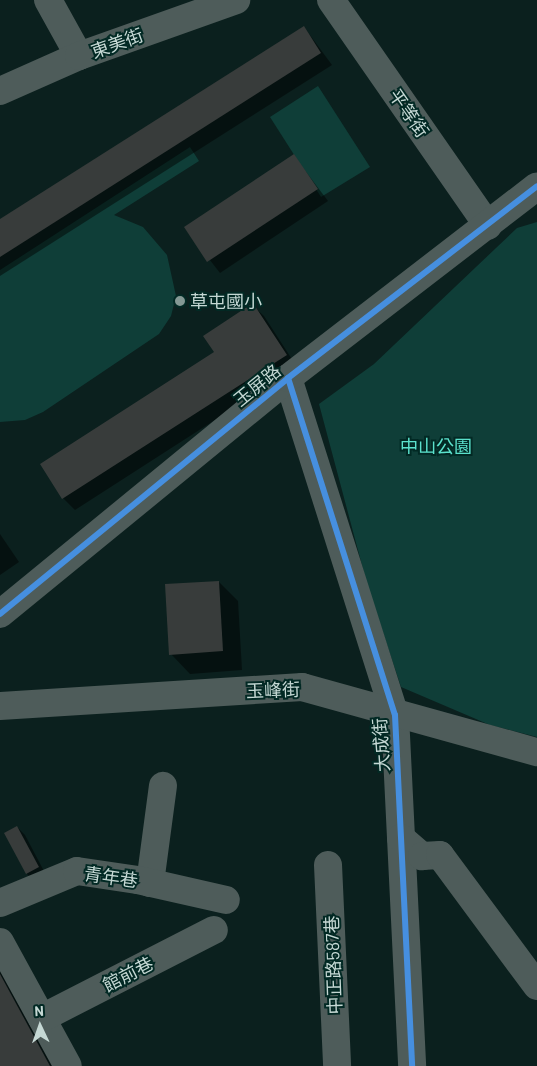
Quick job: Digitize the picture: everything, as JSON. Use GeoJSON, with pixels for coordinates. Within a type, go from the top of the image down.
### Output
{"type":"FeatureCollection","features":[{"type":"Feature","properties":{"kind":"street"},"geometry":{"type":"LineString","coordinates":[[48,0],[79,56]]}},
{"type":"Feature","properties":{"kind":"street","name":"東美街"},"geometry":{"type":"LineString","coordinates":[[0,92],[79,56],[236,0]]}},
{"type":"Feature","properties":{"kind":"street","name":"平等街"},"geometry":{"type":"LineString","coordinates":[[331,0],[488,226]]}},
{"type":"Feature","properties":{"kind":"street","name":"玉屏路"},"geometry":{"type":"LineString","coordinates":[[0,614],[288,378],[488,226],[537,186]]}},
{"type":"Feature","properties":{"kind":"street","name":"大成街"},"geometry":{"type":"LineString","coordinates":[[288,378],[395,715],[412,1066]]}},
{"type":"Feature","properties":{"kind":"street","name":"玉峰街"},"geometry":{"type":"LineString","coordinates":[[0,706],[302,687],[395,715],[537,752]]}},
{"type":"Feature","properties":{"kind":"street"},"geometry":{"type":"LineString","coordinates":[[150,883],[163,786]]}},
{"type":"Feature","properties":{"kind":"street"},"geometry":{"type":"LineString","coordinates":[[401,838],[422,856],[440,856],[537,986]]}},
{"type":"Feature","properties":{"kind":"street","name":"中正路587巷"},"geometry":{"type":"LineString","coordinates":[[328,865],[337,1066]]}},
{"type":"Feature","properties":{"kind":"street","name":"青年巷"},"geometry":{"type":"LineString","coordinates":[[0,903],[77,871],[150,883],[226,900]]}},
{"type":"Feature","properties":{"kind":"street","name":"館前巷"},"geometry":{"type":"LineString","coordinates":[[42,1018],[214,930]]}},
{"type":"Feature","properties":{"kind":"street"},"geometry":{"type":"LineString","coordinates":[[0,942],[68,1066]]}},
{"type":"Feature","properties":{"kind":"green space"},"geometry":{"type":"Polygon","coordinates":[[[318,86],[370,167],[321,197],[270,117],[318,86]]]}},
{"type":"Feature","properties":{"kind":"green space"},"geometry":{"type":"Polygon","coordinates":[[[190,147],[199,161],[114,215],[143,227],[167,255],[176,296],[171,316],[159,334],[43,412],[25,420],[0,422],[0,270],[190,147]]]}},
{"type":"Feature","properties":{"kind":"green space","name":"中山公園"},"geometry":{"type":"Polygon","coordinates":[[[537,222],[537,737],[490,725],[401,687],[367,584],[319,404],[374,364],[517,228],[537,222]]]}},
{"type":"Feature","properties":{"kind":"building"},"geometry":{"type":"Polygon","coordinates":[[[304,26],[321,53],[0,257],[0,219],[304,26]]]}},
{"type":"Feature","properties":{"kind":"building"},"geometry":{"type":"Polygon","coordinates":[[[294,154],[318,189],[207,262],[184,227],[294,154]]]}},
{"type":"Feature","properties":{"kind":"building"},"geometry":{"type":"Polygon","coordinates":[[[253,303],[287,355],[62,499],[40,464],[214,352],[203,336],[253,303]]]}},
{"type":"Feature","properties":{"kind":"building"},"geometry":{"type":"Polygon","coordinates":[[[219,581],[223,651],[169,655],[165,584],[219,581]]]}},
{"type":"Feature","properties":{"kind":"building"},"geometry":{"type":"Polygon","coordinates":[[[17,826],[39,867],[26,874],[4,833],[17,826]]]}},
{"type":"Feature","properties":{"kind":"building"},"geometry":{"type":"Polygon","coordinates":[[[0,974],[50,1066],[0,1066],[0,974]]]}},
{"type":"Feature","properties":{"kind":"cycle path"},"geometry":{"type":"LineString","coordinates":[[0,614],[288,378],[537,186]]}},
{"type":"Feature","properties":{"kind":"cycle path"},"geometry":{"type":"LineString","coordinates":[[288,378],[395,715],[412,1066]]}},
{"type":"Feature","properties":{"kind":"place","name":"草屯國小"},"geometry":{"type":"Point","coordinates":[180,301]}}]}
